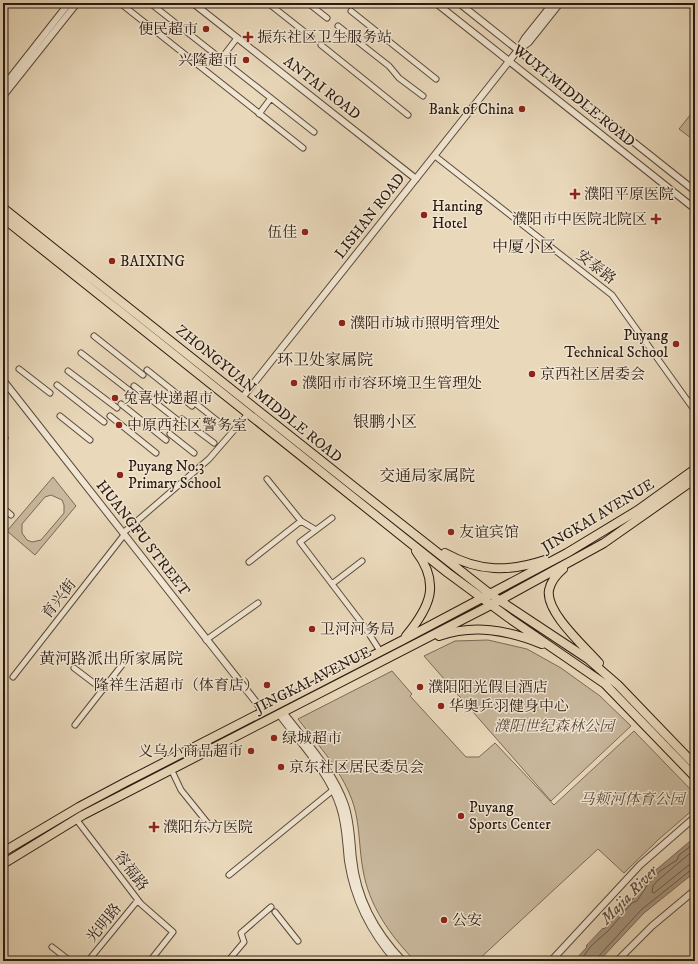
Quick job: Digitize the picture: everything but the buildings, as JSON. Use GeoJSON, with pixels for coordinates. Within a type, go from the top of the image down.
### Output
{"type":"FeatureCollection","features":[{"type":"Feature","properties":{"kind":"main road","name":"ZHONGYUAN MIDDLE ROAD"},"geometry":{"type":"LineString","coordinates":[[3,208],[490,594],[574,649],[611,678]]}},
{"type":"Feature","properties":{"kind":"main road","name":"ZHONGYUAN MIDDLE ROAD"},"geometry":{"type":"LineString","coordinates":[[3,218],[248,414],[482,598],[562,653]]}},
{"type":"Feature","properties":{"kind":"main road","name":"JINGKAI AVENUE"},"geometry":{"type":"LineString","coordinates":[[3,852],[86,803],[403,640],[567,553],[638,510],[695,469]]}},
{"type":"Feature","properties":{"kind":"main road","name":"JINGKAI AVENUE"},"geometry":{"type":"LineString","coordinates":[[3,864],[76,819],[491,605],[584,554],[619,534],[694,483]]}},
{"type":"Feature","properties":{"kind":"main road"},"geometry":{"type":"LineString","coordinates":[[407,529],[446,554],[460,561],[479,567],[515,567],[535,563],[567,553]]}},
{"type":"Feature","properties":{"kind":"main road"},"geometry":{"type":"LineString","coordinates":[[403,640],[422,617],[431,592],[426,567],[405,538]]}},
{"type":"Feature","properties":{"kind":"main road"},"geometry":{"type":"LineString","coordinates":[[584,554],[557,575],[549,589],[550,601],[556,613],[611,678],[695,765]]}},
{"type":"Feature","properties":{"kind":"main road"},"geometry":{"type":"LineString","coordinates":[[413,645],[450,632],[477,629],[502,631],[515,634],[562,653],[606,684],[695,777]]}},
{"type":"Feature","properties":{"kind":"street"},"geometry":{"type":"LineString","coordinates":[[3,87],[70,3]]}},
{"type":"Feature","properties":{"kind":"street"},"geometry":{"type":"LineString","coordinates":[[3,96],[77,3]]}},
{"type":"Feature","properties":{"kind":"street"},"geometry":{"type":"LineString","coordinates":[[120,3],[303,148]]}},
{"type":"Feature","properties":{"kind":"street"},"geometry":{"type":"LineString","coordinates":[[150,3],[314,132]]}},
{"type":"Feature","properties":{"kind":"street","name":"ANTAI ROAD"},"geometry":{"type":"LineString","coordinates":[[193,3],[416,179]]}},
{"type":"Feature","properties":{"kind":"street"},"geometry":{"type":"LineString","coordinates":[[268,3],[311,37]]}},
{"type":"Feature","properties":{"kind":"street"},"geometry":{"type":"LineString","coordinates":[[308,3],[327,18]]}},
{"type":"Feature","properties":{"kind":"street","name":"WUYI MIDDLE ROAD"},"geometry":{"type":"LineString","coordinates":[[436,3],[695,209]]}},
{"type":"Feature","properties":{"kind":"street","name":"WUYI MIDDLE ROAD"},"geometry":{"type":"LineString","coordinates":[[459,3],[695,191]]}},
{"type":"Feature","properties":{"kind":"street","name":"LISHAN ROAD"},"geometry":{"type":"LineString","coordinates":[[242,398],[510,61],[525,38],[553,3]]}},
{"type":"Feature","properties":{"kind":"street","name":"LISHAN ROAD"},"geometry":{"type":"LineString","coordinates":[[518,50],[529,42],[560,3]]}},
{"type":"Feature","properties":{"kind":"street"},"geometry":{"type":"LineString","coordinates":[[351,10],[436,79]]}},
{"type":"Feature","properties":{"kind":"street"},"geometry":{"type":"LineString","coordinates":[[338,26],[389,66],[399,78],[423,96]]}},
{"type":"Feature","properties":{"kind":"street"},"geometry":{"type":"LineString","coordinates":[[221,59],[237,38]]}},
{"type":"Feature","properties":{"kind":"street"},"geometry":{"type":"LineString","coordinates":[[321,45],[408,115]]}},
{"type":"Feature","properties":{"kind":"street"},"geometry":{"type":"LineString","coordinates":[[259,114],[271,98]]}},
{"type":"Feature","properties":{"kind":"street","name":"安泰路"},"geometry":{"type":"LineString","coordinates":[[435,156],[612,295],[695,410]]}},
{"type":"Feature","properties":{"kind":"street"},"geometry":{"type":"LineString","coordinates":[[94,336],[145,373],[225,427]]}},
{"type":"Feature","properties":{"kind":"street"},"geometry":{"type":"LineString","coordinates":[[81,353],[130,391]]}},
{"type":"Feature","properties":{"kind":"street"},"geometry":{"type":"LineString","coordinates":[[19,369],[50,393]]}},
{"type":"Feature","properties":{"kind":"street"},"geometry":{"type":"LineString","coordinates":[[68,370],[166,440]]}},
{"type":"Feature","properties":{"kind":"street","name":"HUANGFU STREET"},"geometry":{"type":"LineString","coordinates":[[3,380],[263,711]]}},
{"type":"Feature","properties":{"kind":"street"},"geometry":{"type":"LineString","coordinates":[[57,385],[104,422]]}},
{"type":"Feature","properties":{"kind":"street"},"geometry":{"type":"LineString","coordinates":[[134,386],[214,443]]}},
{"type":"Feature","properties":{"kind":"street","name":"育兴街"},"geometry":{"type":"LineString","coordinates":[[13,677],[124,534],[208,459],[248,414]]}},
{"type":"Feature","properties":{"kind":"street"},"geometry":{"type":"LineString","coordinates":[[60,416],[90,440]]}},
{"type":"Feature","properties":{"kind":"street"},"geometry":{"type":"LineString","coordinates":[[110,416],[156,453]]}},
{"type":"Feature","properties":{"kind":"street"},"geometry":{"type":"LineString","coordinates":[[170,434],[194,453]]}},
{"type":"Feature","properties":{"kind":"street"},"geometry":{"type":"LineString","coordinates":[[267,479],[301,521],[316,530]]}},
{"type":"Feature","properties":{"kind":"street"},"geometry":{"type":"LineString","coordinates":[[3,508],[11,515]]}},
{"type":"Feature","properties":{"kind":"street"},"geometry":{"type":"LineString","coordinates":[[332,518],[300,542],[364,626],[380,651]]}},
{"type":"Feature","properties":{"kind":"street"},"geometry":{"type":"LineString","coordinates":[[249,562],[301,521]]}},
{"type":"Feature","properties":{"kind":"street"},"geometry":{"type":"LineString","coordinates":[[332,584],[362,561]]}},
{"type":"Feature","properties":{"kind":"street"},"geometry":{"type":"LineString","coordinates":[[206,640],[258,603]]}},
{"type":"Feature","properties":{"kind":"street"},"geometry":{"type":"LineString","coordinates":[[75,725],[122,665]]}},
{"type":"Feature","properties":{"kind":"street"},"geometry":{"type":"LineString","coordinates":[[74,668],[102,690]]}},
{"type":"Feature","properties":{"kind":"street"},"geometry":{"type":"LineString","coordinates":[[281,713],[326,776],[334,790],[344,823],[348,860],[357,898],[379,939],[396,961]]}},
{"type":"Feature","properties":{"kind":"street"},"geometry":{"type":"LineString","coordinates":[[281,713],[330,774],[339,790],[350,822],[355,873],[362,897],[376,927],[387,944],[403,961]]}},
{"type":"Feature","properties":{"kind":"street"},"geometry":{"type":"LineString","coordinates":[[171,769],[181,790],[210,826]]}},
{"type":"Feature","properties":{"kind":"street"},"geometry":{"type":"LineString","coordinates":[[229,875],[334,790]]}},
{"type":"Feature","properties":{"kind":"street"},"geometry":{"type":"LineString","coordinates":[[551,961],[640,865],[695,817]]}},
{"type":"Feature","properties":{"kind":"street","name":"容福路"},"geometry":{"type":"LineString","coordinates":[[76,819],[146,910],[172,932],[150,961]]}},
{"type":"Feature","properties":{"kind":"street"},"geometry":{"type":"LineString","coordinates":[[617,961],[652,926],[695,890]]}},
{"type":"Feature","properties":{"kind":"street","name":"光明路"},"geometry":{"type":"LineString","coordinates":[[88,961],[138,900]]}},
{"type":"Feature","properties":{"kind":"street"},"geometry":{"type":"LineString","coordinates":[[228,961],[244,942],[241,933],[244,929],[271,907]]}},
{"type":"Feature","properties":{"kind":"street"},"geometry":{"type":"LineString","coordinates":[[275,912],[298,941]]}},
{"type":"Feature","properties":{"kind":"street"},"geometry":{"type":"LineString","coordinates":[[52,947],[70,961]]}},
{"type":"Feature","properties":{"kind":"green space"},"geometry":{"type":"Polygon","coordinates":[[[695,109],[695,141],[679,129],[695,109]]]}},
{"type":"Feature","properties":{"kind":"green space"},"geometry":{"type":"Polygon","coordinates":[[[53,477],[76,506],[35,555],[7,531],[53,477]],[[51,495],[45,497],[22,524],[22,533],[27,540],[32,542],[41,540],[64,513],[64,505],[62,500],[51,495]]]}},
{"type":"Feature","properties":{"kind":"green space","name":"濮阳世纪森林公园"},"geometry":{"type":"Polygon","coordinates":[[[488,640],[527,649],[561,668],[600,696],[631,726],[551,801],[424,656],[455,641],[488,640]]]}},
{"type":"Feature","properties":{"kind":"green space","name":"Puyang Sports Center"},"geometry":{"type":"Polygon","coordinates":[[[392,671],[412,694],[410,696],[466,757],[479,757],[495,743],[554,805],[634,731],[695,794],[695,808],[659,839],[624,873],[598,849],[477,961],[415,961],[389,930],[375,908],[370,896],[363,870],[356,814],[350,794],[330,760],[298,719],[392,671]]]}},
{"type":"Feature","properties":{"kind":"water"},"geometry":{"type":"Polygon","coordinates":[[[695,837],[695,872],[644,913],[599,961],[572,961],[575,960],[587,947],[586,946],[603,928],[604,929],[631,898],[633,899],[650,875],[695,837]]]}},
{"type":"Feature","properties":{"kind":"place","name":"便民超市"},"geometry":{"type":"Point","coordinates":[206,29]}},
{"type":"Feature","properties":{"kind":"place","name":"振东社区卫生服务站"},"geometry":{"type":"Point","coordinates":[248,37]}},
{"type":"Feature","properties":{"kind":"place","name":"兴隆超市"},"geometry":{"type":"Point","coordinates":[246,60]}},
{"type":"Feature","properties":{"kind":"place","name":"Bank of China"},"geometry":{"type":"Point","coordinates":[522,109]}},
{"type":"Feature","properties":{"kind":"place","name":"濮阳平原医院"},"geometry":{"type":"Point","coordinates":[575,194]}},
{"type":"Feature","properties":{"kind":"place","name":"Hanting Hotel"},"geometry":{"type":"Point","coordinates":[424,215]}},
{"type":"Feature","properties":{"kind":"place","name":"濮阳市中医院北院区"},"geometry":{"type":"Point","coordinates":[656,219]}},
{"type":"Feature","properties":{"kind":"place","name":"伍佳"},"geometry":{"type":"Point","coordinates":[305,232]}},
{"type":"Feature","properties":{"kind":"place","name":"BAIXING"},"geometry":{"type":"Point","coordinates":[112,261]}},
{"type":"Feature","properties":{"kind":"place","name":"濮阳市城市照明管理处"},"geometry":{"type":"Point","coordinates":[342,323]}},
{"type":"Feature","properties":{"kind":"place","name":"Puyang Technical School"},"geometry":{"type":"Point","coordinates":[676,344]}},
{"type":"Feature","properties":{"kind":"place","name":"京西社区居委会"},"geometry":{"type":"Point","coordinates":[532,374]}},
{"type":"Feature","properties":{"kind":"place","name":"濮阳市市容环境卫生管理处"},"geometry":{"type":"Point","coordinates":[294,383]}},
{"type":"Feature","properties":{"kind":"place","name":"兔喜快递超市"},"geometry":{"type":"Point","coordinates":[115,398]}},
{"type":"Feature","properties":{"kind":"place","name":"中原西社区警务室"},"geometry":{"type":"Point","coordinates":[119,425]}},
{"type":"Feature","properties":{"kind":"place","name":"Puyang No.3 Primary School"},"geometry":{"type":"Point","coordinates":[120,475]}},
{"type":"Feature","properties":{"kind":"place","name":"友谊宾馆"},"geometry":{"type":"Point","coordinates":[451,532]}},
{"type":"Feature","properties":{"kind":"place","name":"卫河河务局"},"geometry":{"type":"Point","coordinates":[312,629]}},
{"type":"Feature","properties":{"kind":"place","name":"隆祥生活超市（体育店）"},"geometry":{"type":"Point","coordinates":[267,685]}},
{"type":"Feature","properties":{"kind":"place","name":"濮阳阳光假日酒店"},"geometry":{"type":"Point","coordinates":[420,687]}},
{"type":"Feature","properties":{"kind":"place","name":"华奥乒羽健身中心"},"geometry":{"type":"Point","coordinates":[441,706]}},
{"type":"Feature","properties":{"kind":"place","name":"绿城超市"},"geometry":{"type":"Point","coordinates":[274,738]}},
{"type":"Feature","properties":{"kind":"place","name":"义乌小商品超市"},"geometry":{"type":"Point","coordinates":[251,751]}},
{"type":"Feature","properties":{"kind":"place","name":"京东社区居民委员会"},"geometry":{"type":"Point","coordinates":[281,767]}},
{"type":"Feature","properties":{"kind":"place","name":"Puyang Sports Center"},"geometry":{"type":"Point","coordinates":[461,816]}},
{"type":"Feature","properties":{"kind":"place","name":"濮阳东方医院"},"geometry":{"type":"Point","coordinates":[154,827]}},
{"type":"Feature","properties":{"kind":"place","name":"公安"},"geometry":{"type":"Point","coordinates":[444,920]}},
{"type":"Feature","properties":{"kind":"district","name":"中厦小区"},"geometry":{"type":"Point","coordinates":[524,247]}},
{"type":"Feature","properties":{"kind":"district","name":"环卫处家属院"},"geometry":{"type":"Point","coordinates":[325,360]}},
{"type":"Feature","properties":{"kind":"district","name":"银鹏小区"},"geometry":{"type":"Point","coordinates":[385,422]}},
{"type":"Feature","properties":{"kind":"district","name":"交通局家属院"},"geometry":{"type":"Point","coordinates":[427,476]}},
{"type":"Feature","properties":{"kind":"district","name":"黄河路派出所家属院"},"geometry":{"type":"Point","coordinates":[111,659]}},
{"type":"Feature","properties":{"kind":"park label","name":"马颊河体育公园"},"geometry":{"type":"Point","coordinates":[632,799]}},
{"type":"Feature","properties":{"kind":"water label","name":"Majia River"},"geometry":{"type":"Point","coordinates":[629,895]}}]}
